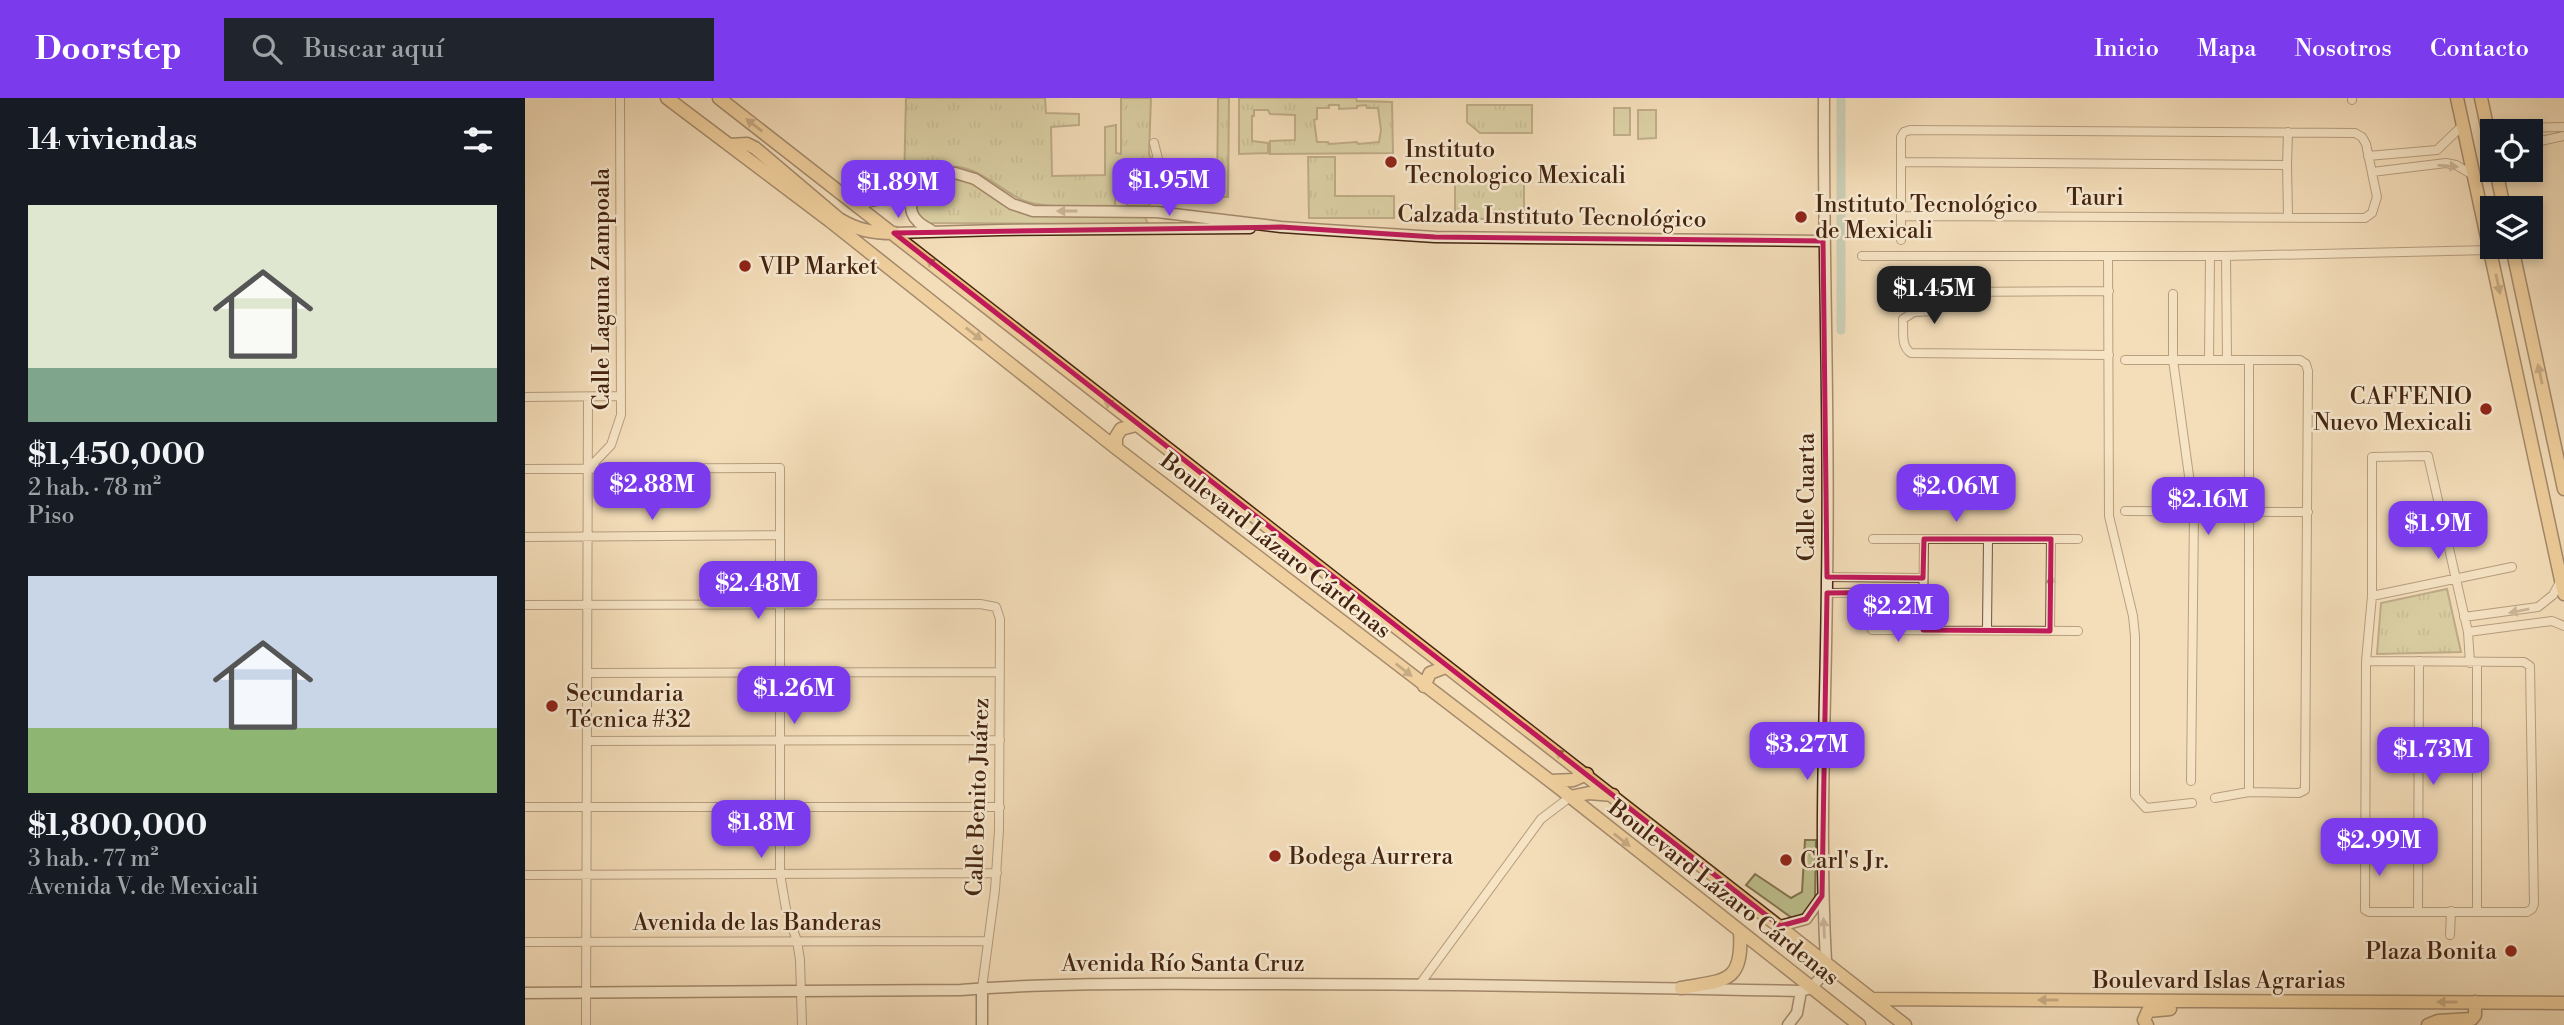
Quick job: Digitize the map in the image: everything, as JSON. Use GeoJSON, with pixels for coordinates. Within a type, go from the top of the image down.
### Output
{"type":"FeatureCollection","features":[{"type":"Feature","properties":{"kind":"main road","name":"Boulevard Lázaro Cárdenas"},"geometry":{"type":"LineString","coordinates":[[667,98],[1424,686],[1551,781],[1740,932],[1806,990],[1859,1025]]}},
{"type":"Feature","properties":{"kind":"main road","name":"Boulevard Lázaro Cárdenas"},"geometry":{"type":"LineString","coordinates":[[719,98],[1905,1025]]}},
{"type":"Feature","properties":{"kind":"main road"},"geometry":{"type":"LineString","coordinates":[[2457,98],[2480,204]]}},
{"type":"Feature","properties":{"kind":"main road"},"geometry":{"type":"LineString","coordinates":[[2480,98],[2485,119]]}},
{"type":"Feature","properties":{"kind":"main road"},"geometry":{"type":"LineString","coordinates":[[729,145],[747,144],[755,148],[839,219],[852,226],[872,233],[894,233]]}},
{"type":"Feature","properties":{"kind":"main road"},"geometry":{"type":"LineString","coordinates":[[2492,259],[2564,594]]}},
{"type":"Feature","properties":{"kind":"main road"},"geometry":{"type":"LineString","coordinates":[[2514,259],[2564,489]]}},
{"type":"Feature","properties":{"kind":"main road"},"geometry":{"type":"LineString","coordinates":[[1116,448],[1116,437],[1121,429],[1136,425]]}},
{"type":"Feature","properties":{"kind":"main road"},"geometry":{"type":"LineString","coordinates":[[1424,686],[1430,673],[1446,667]]}},
{"type":"Feature","properties":{"kind":"main road"},"geometry":{"type":"LineString","coordinates":[[1551,781],[1573,780],[1587,774]]}},
{"type":"Feature","properties":{"kind":"main road"},"geometry":{"type":"LineString","coordinates":[[1570,797],[1589,793],[1613,795]]}},
{"type":"Feature","properties":{"kind":"main road"},"geometry":{"type":"LineString","coordinates":[[1681,988],[1718,981],[1736,971],[1741,958],[1740,932]]}},
{"type":"Feature","properties":{"kind":"main road","name":"Boulevard Islas Agrarias"},"geometry":{"type":"LineString","coordinates":[[1874,999],[2564,1003]]}},
{"type":"Feature","properties":{"kind":"main road"},"geometry":{"type":"LineString","coordinates":[[2147,1025],[2144,1020],[2148,1011],[2210,1009],[2220,1001]]}},
{"type":"Feature","properties":{"kind":"main road"},"geometry":{"type":"LineString","coordinates":[[2428,1025],[2438,1021],[2471,1020],[2476,1015],[2476,1002]]}},
{"type":"Feature","properties":{"kind":"street","name":"Calle Laguna Zampoala"},"geometry":{"type":"LineString","coordinates":[[588,470],[611,444],[621,415],[620,98]]}},
{"type":"Feature","properties":{"kind":"street","name":"Calle Cuarta"},"geometry":{"type":"LineString","coordinates":[[1824,98],[1823,241],[1828,577],[1822,896],[1828,963]]}},
{"type":"Feature","properties":{"kind":"street"},"geometry":{"type":"LineString","coordinates":[[2368,156],[2437,150],[2463,125]]}},
{"type":"Feature","properties":{"kind":"street"},"geometry":{"type":"LineString","coordinates":[[2543,128],[2564,127]]}},
{"type":"Feature","properties":{"kind":"street"},"geometry":{"type":"LineString","coordinates":[[1901,240],[1901,136],[1910,130],[2355,133],[2363,137],[2372,172],[2446,163],[2456,165],[2474,176]]}},
{"type":"Feature","properties":{"kind":"street"},"geometry":{"type":"LineString","coordinates":[[2288,132],[2288,216]]}},
{"type":"Feature","properties":{"kind":"street"},"geometry":{"type":"LineString","coordinates":[[2543,132],[2545,139],[2564,136]]}},
{"type":"Feature","properties":{"kind":"street"},"geometry":{"type":"LineString","coordinates":[[1154,143],[1159,163]]}},
{"type":"Feature","properties":{"kind":"street"},"geometry":{"type":"LineString","coordinates":[[2423,152],[2425,166]]}},
{"type":"Feature","properties":{"kind":"street"},"geometry":{"type":"LineString","coordinates":[[1901,162],[2287,165]]}},
{"type":"Feature","properties":{"kind":"street","name":"Tauri"},"geometry":{"type":"LineString","coordinates":[[1901,216],[2369,216],[2375,208],[2377,197],[2372,172]]}},
{"type":"Feature","properties":{"kind":"street","name":"Calzada Instituto Tecnológico"},"geometry":{"type":"LineString","coordinates":[[857,204],[890,197],[940,176],[955,173],[975,179],[1012,204],[1027,210],[1149,211],[1281,227],[1428,237],[1823,241]]}},
{"type":"Feature","properties":{"kind":"street"},"geometry":{"type":"LineString","coordinates":[[915,187],[911,208],[913,217],[921,226],[933,232]]}},
{"type":"Feature","properties":{"kind":"street"},"geometry":{"type":"LineString","coordinates":[[1149,211],[1153,219],[1149,229]]}},
{"type":"Feature","properties":{"kind":"street","name":"Calzada Instituto Tecnológico"},"geometry":{"type":"LineString","coordinates":[[894,233],[1281,227]]}},
{"type":"Feature","properties":{"kind":"street"},"geometry":{"type":"LineString","coordinates":[[1862,256],[2226,256],[2480,250]]}},
{"type":"Feature","properties":{"kind":"street"},"geometry":{"type":"LineString","coordinates":[[2209,360],[2210,256]]}},
{"type":"Feature","properties":{"kind":"street"},"geometry":{"type":"LineString","coordinates":[[2226,256],[2227,360]]}},
{"type":"Feature","properties":{"kind":"street"},"geometry":{"type":"LineString","coordinates":[[2108,257],[2109,516],[2135,636],[2135,796],[2146,808],[2192,803]]}},
{"type":"Feature","properties":{"kind":"street"},"geometry":{"type":"LineString","coordinates":[[2109,291],[1942,292],[1937,297],[1934,311],[1914,313],[1903,319],[1904,344],[1910,353],[2109,355]]}},
{"type":"Feature","properties":{"kind":"street"},"geometry":{"type":"LineString","coordinates":[[2173,294],[2173,360],[2194,512],[2191,781]]}},
{"type":"Feature","properties":{"kind":"street"},"geometry":{"type":"LineString","coordinates":[[2125,360],[2299,360],[2306,364],[2308,371],[2305,790],[2299,793],[2249,792],[2215,798]]}},
{"type":"Feature","properties":{"kind":"street"},"geometry":{"type":"LineString","coordinates":[[2249,360],[2249,792]]}},
{"type":"Feature","properties":{"kind":"street"},"geometry":{"type":"LineString","coordinates":[[525,397],[621,396]]}},
{"type":"Feature","properties":{"kind":"street"},"geometry":{"type":"LineString","coordinates":[[586,1025],[588,397]]}},
{"type":"Feature","properties":{"kind":"street"},"geometry":{"type":"LineString","coordinates":[[2366,661],[2474,663],[2524,662],[2530,666],[2532,909],[2527,912],[2365,910],[2366,661],[2372,596],[2372,457],[2428,456],[2474,663],[2477,910]]}},
{"type":"Feature","properties":{"kind":"street"},"geometry":{"type":"LineString","coordinates":[[525,469],[780,468],[781,874],[786,909],[797,941],[802,1025]]}},
{"type":"Feature","properties":{"kind":"street"},"geometry":{"type":"LineString","coordinates":[[2125,511],[2308,512]]}},
{"type":"Feature","properties":{"kind":"street"},"geometry":{"type":"LineString","coordinates":[[525,537],[780,535]]}},
{"type":"Feature","properties":{"kind":"street"},"geometry":{"type":"LineString","coordinates":[[1873,539],[2078,539]]}},
{"type":"Feature","properties":{"kind":"street"},"geometry":{"type":"LineString","coordinates":[[1923,630],[1924,539]]}},
{"type":"Feature","properties":{"kind":"street"},"geometry":{"type":"LineString","coordinates":[[1987,630],[1988,539]]}},
{"type":"Feature","properties":{"kind":"street"},"geometry":{"type":"LineString","coordinates":[[2050,631],[2051,539]]}},
{"type":"Feature","properties":{"kind":"street"},"geometry":{"type":"LineString","coordinates":[[2372,596],[2512,567]]}},
{"type":"Feature","properties":{"kind":"street"},"geometry":{"type":"LineString","coordinates":[[1828,577],[1923,578]]}},
{"type":"Feature","properties":{"kind":"street"},"geometry":{"type":"LineString","coordinates":[[2464,617],[2538,607],[2553,596],[2561,580]]}},
{"type":"Feature","properties":{"kind":"street"},"geometry":{"type":"LineString","coordinates":[[1827,593],[1923,592]]}},
{"type":"Feature","properties":{"kind":"street","name":"Calle Benito Juárez"},"geometry":{"type":"LineString","coordinates":[[780,606],[980,604],[996,607],[1000,612],[1000,807],[997,873],[982,988]]}},
{"type":"Feature","properties":{"kind":"street"},"geometry":{"type":"LineString","coordinates":[[525,605],[780,606]]}},
{"type":"Feature","properties":{"kind":"street"},"geometry":{"type":"LineString","coordinates":[[2468,632],[2552,621],[2564,626]]}},
{"type":"Feature","properties":{"kind":"street"},"geometry":{"type":"LineString","coordinates":[[1872,630],[2078,631]]}},
{"type":"Feature","properties":{"kind":"street"},"geometry":{"type":"LineString","coordinates":[[2418,912],[2419,662]]}},
{"type":"Feature","properties":{"kind":"street"},"geometry":{"type":"LineString","coordinates":[[587,673],[1000,672]]}},
{"type":"Feature","properties":{"kind":"street"},"geometry":{"type":"LineString","coordinates":[[587,741],[1000,740]]}},
{"type":"Feature","properties":{"kind":"street"},"geometry":{"type":"LineString","coordinates":[[1420,984],[1541,819],[1570,797]]}},
{"type":"Feature","properties":{"kind":"street"},"geometry":{"type":"LineString","coordinates":[[525,807],[1000,807]]}},
{"type":"Feature","properties":{"kind":"street"},"geometry":{"type":"LineString","coordinates":[[525,875],[997,873]]}},
{"type":"Feature","properties":{"kind":"street"},"geometry":{"type":"LineString","coordinates":[[1780,926],[1806,919],[1822,896]]}},
{"type":"Feature","properties":{"kind":"street"},"geometry":{"type":"LineString","coordinates":[[2450,935],[2451,911]]}},
{"type":"Feature","properties":{"kind":"street","name":"Avenida de las Banderas"},"geometry":{"type":"LineString","coordinates":[[525,942],[988,941]]}},
{"type":"Feature","properties":{"kind":"street"},"geometry":{"type":"LineString","coordinates":[[1787,1025],[1797,1013],[1806,990],[1828,963]]}},
{"type":"Feature","properties":{"kind":"street","name":"Avenida Río Santa Cruz"},"geometry":{"type":"LineString","coordinates":[[525,993],[802,992],[1114,983],[1806,990]]}},
{"type":"Feature","properties":{"kind":"street"},"geometry":{"type":"LineString","coordinates":[[982,988],[982,1025]]}},
{"type":"Feature","properties":{"kind":"highlighted area"},"geometry":{"type":"Polygon","coordinates":[[[1281,227],[1435,237],[1823,241],[1827,577],[1923,578],[1924,539],[2051,539],[2050,631],[1923,630],[1923,592],[1827,593],[1822,896],[1806,919],[1780,926],[894,233],[1281,227]]]}},
{"type":"Feature","properties":{"kind":"green space"},"geometry":{"type":"Polygon","coordinates":[[[906,98],[1045,98],[1046,113],[1079,114],[1079,125],[1051,127],[1052,176],[1105,175],[1105,127],[1116,125],[1116,153],[1121,154],[1121,98],[1151,98],[1149,154],[1154,180],[1149,206],[1127,206],[1126,190],[1116,190],[1115,206],[1037,204],[1024,201],[962,167],[942,168],[904,185],[906,98]]]}},
{"type":"Feature","properties":{"kind":"green space"},"geometry":{"type":"Polygon","coordinates":[[[1218,98],[1229,98],[1228,197],[1217,197],[1218,98]]]}},
{"type":"Feature","properties":{"kind":"green space"},"geometry":{"type":"Polygon","coordinates":[[[1239,98],[1356,98],[1357,101],[1392,102],[1393,153],[1270,154],[1270,141],[1295,140],[1295,115],[1254,110],[1252,141],[1268,143],[1268,153],[1239,154],[1239,98]],[[1339,105],[1317,108],[1317,119],[1314,120],[1317,142],[1379,142],[1381,130],[1378,108],[1367,108],[1366,105],[1339,109],[1339,105]]]}},
{"type":"Feature","properties":{"kind":"green space"},"geometry":{"type":"Polygon","coordinates":[[[1467,105],[1532,105],[1532,133],[1480,133],[1467,122],[1467,105]]]}},
{"type":"Feature","properties":{"kind":"green space"},"geometry":{"type":"Polygon","coordinates":[[[1614,108],[1630,108],[1630,135],[1614,135],[1614,108]]]}},
{"type":"Feature","properties":{"kind":"green space"},"geometry":{"type":"Polygon","coordinates":[[[1638,110],[1656,110],[1656,138],[1638,139],[1638,110]]]}},
{"type":"Feature","properties":{"kind":"green space"},"geometry":{"type":"Polygon","coordinates":[[[1308,157],[1335,157],[1335,196],[1394,196],[1394,218],[1309,218],[1308,157]]]}},
{"type":"Feature","properties":{"kind":"green space"},"geometry":{"type":"Polygon","coordinates":[[[953,177],[974,183],[1002,204],[1031,215],[1145,217],[1148,224],[928,223],[918,216],[918,185],[953,177]]]}},
{"type":"Feature","properties":{"kind":"green space"},"geometry":{"type":"Polygon","coordinates":[[[1455,182],[1524,182],[1524,219],[1455,219],[1455,182]]]}},
{"type":"Feature","properties":{"kind":"green space"},"geometry":{"type":"Polygon","coordinates":[[[2447,589],[2461,652],[2377,654],[2381,603],[2447,589]]]}},
{"type":"Feature","properties":{"kind":"green space"},"geometry":{"type":"Polygon","coordinates":[[[1805,840],[1816,840],[1815,900],[1804,916],[1792,918],[1746,885],[1755,874],[1791,898],[1802,892],[1805,840]]]}},
{"type":"Feature","properties":{"kind":"waterway"},"geometry":{"type":"LineString","coordinates":[[1841,98],[1841,330]]}},
{"type":"Feature","properties":{"kind":"place","name":"Instituto Tecnologico Mexicali"},"geometry":{"type":"Point","coordinates":[1391,162]}},
{"type":"Feature","properties":{"kind":"place","name":"Instituto Tecnológico de Mexicali"},"geometry":{"type":"Point","coordinates":[1801,217]}},
{"type":"Feature","properties":{"kind":"place","name":"VIP Market"},"geometry":{"type":"Point","coordinates":[745,266]}},
{"type":"Feature","properties":{"kind":"place","name":"CAFFENIO Nuevo Mexicali"},"geometry":{"type":"Point","coordinates":[2486,409]}},
{"type":"Feature","properties":{"kind":"place","name":"Secundaria Técnica #32"},"geometry":{"type":"Point","coordinates":[552,706]}},
{"type":"Feature","properties":{"kind":"place","name":"Bodega Aurrera"},"geometry":{"type":"Point","coordinates":[1275,856]}},
{"type":"Feature","properties":{"kind":"place","name":"Carl's Jr."},"geometry":{"type":"Point","coordinates":[1786,860]}},
{"type":"Feature","properties":{"kind":"place","name":"Plaza Bonita"},"geometry":{"type":"Point","coordinates":[2511,951]}}]}
